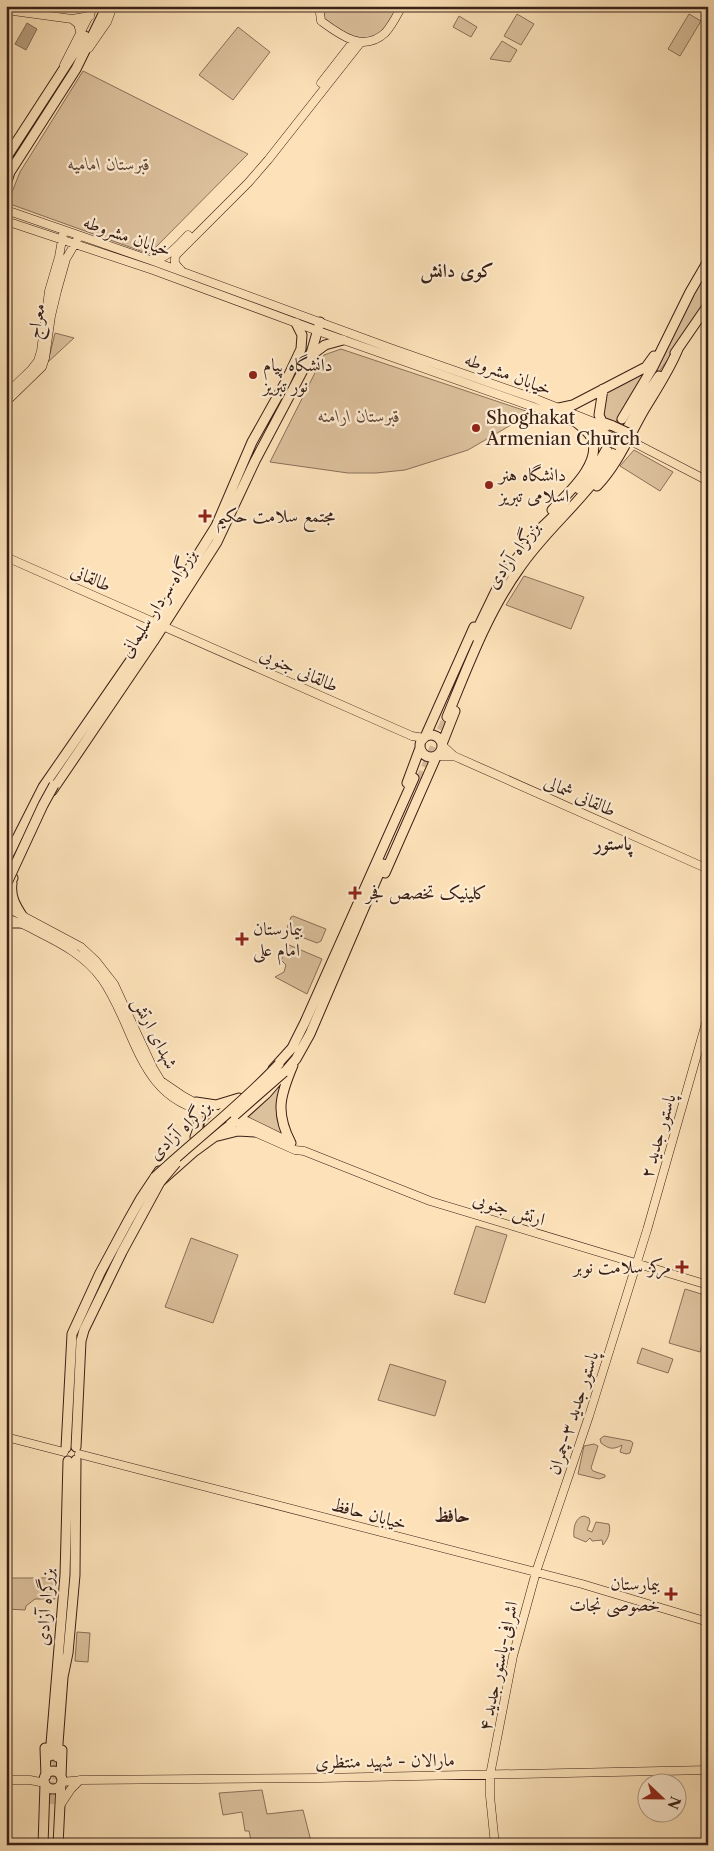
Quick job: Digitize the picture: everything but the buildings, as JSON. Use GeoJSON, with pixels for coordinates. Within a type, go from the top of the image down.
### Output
{"type":"FeatureCollection","features":[{"type":"Feature","properties":{"kind":"highway"},"geometry":{"type":"LineString","coordinates":[[6,158],[80,44],[101,6]]}},
{"type":"Feature","properties":{"kind":"highway"},"geometry":{"type":"LineString","coordinates":[[6,182],[10,172],[76,68],[107,6]]}},
{"type":"Feature","properties":{"kind":"highway"},"geometry":{"type":"LineString","coordinates":[[622,419],[653,367],[690,292],[708,261]]}},
{"type":"Feature","properties":{"kind":"highway","name":"بزرگراه آزادی"},"geometry":{"type":"LineString","coordinates":[[443,745],[443,718],[471,630],[490,609],[520,567],[598,478],[648,392],[708,304]]}},
{"type":"Feature","properties":{"kind":"highway","name":"بزرگراه سردار سلیمانی"},"geometry":{"type":"LineString","coordinates":[[170,608],[216,526],[252,442],[293,367],[302,345],[302,335],[296,323]]}},
{"type":"Feature","properties":{"kind":"highway","name":"بزرگراه سردار سلیمانی"},"geometry":{"type":"LineString","coordinates":[[6,860],[43,787],[51,784],[217,542],[255,461],[310,357],[319,327]]}},
{"type":"Feature","properties":{"kind":"highway"},"geometry":{"type":"LineString","coordinates":[[310,357],[325,346],[343,340]]}},
{"type":"Feature","properties":{"kind":"highway"},"geometry":{"type":"LineString","coordinates":[[559,408],[573,405],[646,366],[665,342]]}},
{"type":"Feature","properties":{"kind":"highway"},"geometry":{"type":"LineString","coordinates":[[293,367],[298,365],[303,370]]}},
{"type":"Feature","properties":{"kind":"highway"},"geometry":{"type":"LineString","coordinates":[[603,389],[600,420],[619,439]]}},
{"type":"Feature","properties":{"kind":"highway"},"geometry":{"type":"LineString","coordinates":[[577,423],[592,439],[592,458]]}},
{"type":"Feature","properties":{"kind":"highway"},"geometry":{"type":"LineString","coordinates":[[539,530],[550,512],[583,477],[601,441],[619,439]]}},
{"type":"Feature","properties":{"kind":"highway","name":"بزرگراه آزادی"},"geometry":{"type":"LineString","coordinates":[[424,737],[443,718],[488,632],[490,609],[503,576],[539,530],[592,475],[619,439]]}},
{"type":"Feature","properties":{"kind":"highway"},"geometry":{"type":"LineString","coordinates":[[433,735],[437,736],[443,745],[437,756],[427,757],[421,752],[420,748],[424,737],[433,735]]}},
{"type":"Feature","properties":{"kind":"highway","name":"بزرگراه آزادی"},"geometry":{"type":"LineString","coordinates":[[368,890],[370,865],[414,767],[420,748]]}},
{"type":"Feature","properties":{"kind":"highway","name":"بزرگراه آزادی"},"geometry":{"type":"LineString","coordinates":[[157,1180],[236,1121],[266,1094],[305,1022],[368,890],[385,873],[437,756]]}},
{"type":"Feature","properties":{"kind":"highway"},"geometry":{"type":"LineString","coordinates":[[414,767],[421,764],[428,770],[429,774]]}},
{"type":"Feature","properties":{"kind":"highway","name":"بزرگراه آزادی"},"geometry":{"type":"LineString","coordinates":[[57,1802],[62,1781],[61,1766],[74,1574],[72,1334],[100,1273],[132,1213],[157,1180],[170,1157],[195,1137],[217,1114],[296,1059],[310,1034],[368,890],[375,868],[417,779]]}},
{"type":"Feature","properties":{"kind":"highway"},"geometry":{"type":"LineString","coordinates":[[6,868],[51,784]]}},
{"type":"Feature","properties":{"kind":"highway"},"geometry":{"type":"LineString","coordinates":[[6,892],[51,784]]}},
{"type":"Feature","properties":{"kind":"highway"},"geometry":{"type":"LineString","coordinates":[[6,923],[22,920],[14,903],[10,882]]}},
{"type":"Feature","properties":{"kind":"highway"},"geometry":{"type":"LineString","coordinates":[[291,1143],[282,1126],[280,1114],[286,1086],[296,1059]]}},
{"type":"Feature","properties":{"kind":"highway"},"geometry":{"type":"LineString","coordinates":[[157,1180],[281,1068]]}},
{"type":"Feature","properties":{"kind":"highway"},"geometry":{"type":"LineString","coordinates":[[195,1137],[199,1127],[199,1119],[194,1105],[216,1105],[240,1098]]}},
{"type":"Feature","properties":{"kind":"highway"},"geometry":{"type":"LineString","coordinates":[[211,1138],[238,1131],[255,1132]]}},
{"type":"Feature","properties":{"kind":"highway","name":"بزرگراه آزادی"},"geometry":{"type":"LineString","coordinates":[[68,1654],[63,1677],[54,1757],[58,1649],[65,1575],[72,1454]]}},
{"type":"Feature","properties":{"kind":"highway"},"geometry":{"type":"LineString","coordinates":[[43,1845],[45,1777],[52,1672],[58,1649]]}},
{"type":"Feature","properties":{"kind":"highway"},"geometry":{"type":"LineString","coordinates":[[45,1777],[61,1766]]}},
{"type":"Feature","properties":{"kind":"highway"},"geometry":{"type":"LineString","coordinates":[[54,1771],[58,1773],[62,1781],[58,1788],[53,1789],[49,1788],[45,1777],[49,1772],[54,1771]]}},
{"type":"Feature","properties":{"kind":"highway"},"geometry":{"type":"LineString","coordinates":[[45,1795],[57,1792],[58,1845]]}},
{"type":"Feature","properties":{"kind":"highway"},"geometry":{"type":"LineString","coordinates":[[48,1845],[57,1802]]}},
{"type":"Feature","properties":{"kind":"highway"},"geometry":{"type":"LineString","coordinates":[[53,1845],[57,1802]]}},
{"type":"Feature","properties":{"kind":"main road"},"geometry":{"type":"LineString","coordinates":[[63,69],[67,56],[94,6]]}},
{"type":"Feature","properties":{"kind":"main road"},"geometry":{"type":"LineString","coordinates":[[76,68],[107,22],[113,6]]}},
{"type":"Feature","properties":{"kind":"main road"},"geometry":{"type":"LineString","coordinates":[[323,6],[320,13],[322,21],[357,42],[375,39],[384,34],[402,6]]}},
{"type":"Feature","properties":{"kind":"main road"},"geometry":{"type":"LineString","coordinates":[[6,10],[72,19],[90,16]]}},
{"type":"Feature","properties":{"kind":"main road"},"geometry":{"type":"LineString","coordinates":[[72,19],[78,24],[80,31]]}},
{"type":"Feature","properties":{"kind":"main road"},"geometry":{"type":"LineString","coordinates":[[182,271],[175,265],[176,255],[248,183],[357,42]]}},
{"type":"Feature","properties":{"kind":"main road"},"geometry":{"type":"LineString","coordinates":[[153,261],[172,252],[266,159]]}},
{"type":"Feature","properties":{"kind":"main road","name":"خیابان مشروطه"},"geometry":{"type":"LineString","coordinates":[[6,210],[182,271],[319,327],[331,336],[619,439]]}},
{"type":"Feature","properties":{"kind":"main road","name":"خیابان مشروطه"},"geometry":{"type":"LineString","coordinates":[[6,221],[108,254],[296,323],[334,328],[559,408],[619,439]]}},
{"type":"Feature","properties":{"kind":"main road","name":"معراج"},"geometry":{"type":"LineString","coordinates":[[6,402],[42,367],[63,258],[62,239],[64,230]]}},
{"type":"Feature","properties":{"kind":"main road","name":"معراج"},"geometry":{"type":"LineString","coordinates":[[6,394],[32,370],[38,361],[49,291],[63,258],[76,244],[78,235]]}},
{"type":"Feature","properties":{"kind":"main road"},"geometry":{"type":"LineString","coordinates":[[108,254],[111,246]]}},
{"type":"Feature","properties":{"kind":"main road"},"geometry":{"type":"LineString","coordinates":[[331,336],[330,330],[334,328]]}},
{"type":"Feature","properties":{"kind":"main road"},"geometry":{"type":"LineString","coordinates":[[619,439],[708,481]]}},
{"type":"Feature","properties":{"kind":"main road","name":"طالقانی"},"geometry":{"type":"LineString","coordinates":[[6,557],[159,625]]}},
{"type":"Feature","properties":{"kind":"main road","name":"طالقانی جنوبی"},"geometry":{"type":"LineString","coordinates":[[159,625],[409,735],[424,737]]}},
{"type":"Feature","properties":{"kind":"main road","name":"طالقانی شمالی"},"geometry":{"type":"LineString","coordinates":[[443,745],[454,756],[708,869]]}},
{"type":"Feature","properties":{"kind":"main road"},"geometry":{"type":"LineString","coordinates":[[437,756],[454,756]]}},
{"type":"Feature","properties":{"kind":"main road","name":"شهدای ارتش"},"geometry":{"type":"LineString","coordinates":[[6,907],[22,920],[77,954],[91,966],[107,987],[135,1046],[154,1081],[163,1091],[236,1121]]}},
{"type":"Feature","properties":{"kind":"main road","name":"شهدای ارتش"},"geometry":{"type":"LineString","coordinates":[[6,918],[22,920]]}},
{"type":"Feature","properties":{"kind":"main road","name":"پاستور جدید ۲"},"geometry":{"type":"LineString","coordinates":[[637,1263],[708,1016]]}},
{"type":"Feature","properties":{"kind":"main road"},"geometry":{"type":"LineString","coordinates":[[236,1121],[247,1121],[304,1151]]}},
{"type":"Feature","properties":{"kind":"main road"},"geometry":{"type":"LineString","coordinates":[[236,1121],[243,1127],[295,1150],[304,1151]]}},
{"type":"Feature","properties":{"kind":"main road","name":"ارتش جنوبی"},"geometry":{"type":"LineString","coordinates":[[304,1151],[430,1200],[708,1285]]}},
{"type":"Feature","properties":{"kind":"main road","name":"پاستور جدید ۳-چمران"},"geometry":{"type":"LineString","coordinates":[[536,1572],[589,1416],[637,1263]]}},
{"type":"Feature","properties":{"kind":"main road","name":"خیابان حافظ"},"geometry":{"type":"LineString","coordinates":[[6,1437],[536,1572],[607,1591],[708,1622]]}},
{"type":"Feature","properties":{"kind":"main road","name":"اشرافی-پاستور جدید ۴"},"geometry":{"type":"LineString","coordinates":[[492,1772],[513,1656],[536,1572]]}},
{"type":"Feature","properties":{"kind":"main road","name":"مارالان - شهید منتظری"},"geometry":{"type":"LineString","coordinates":[[62,1781],[492,1772],[708,1770]]}},
{"type":"Feature","properties":{"kind":"main road"},"geometry":{"type":"LineString","coordinates":[[492,1772],[490,1796],[495,1845]]}},
{"type":"Feature","properties":{"kind":"main road"},"geometry":{"type":"LineString","coordinates":[[492,1772],[499,1845]]}},
{"type":"Feature","properties":{"kind":"main road"},"geometry":{"type":"LineString","coordinates":[[6,1780],[30,1780],[45,1777]]}},
{"type":"Feature","properties":{"kind":"main road"},"geometry":{"type":"LineString","coordinates":[[57,1802],[80,1780]]}},
{"type":"Feature","properties":{"kind":"green space"},"geometry":{"type":"Polygon","coordinates":[[[333,6],[400,6],[388,27],[372,37],[363,38],[354,37],[337,30],[323,18],[326,10],[333,6]]]}},
{"type":"Feature","properties":{"kind":"green space"},"geometry":{"type":"Polygon","coordinates":[[[517,14],[534,24],[521,45],[504,36],[517,14]]]}},
{"type":"Feature","properties":{"kind":"green space"},"geometry":{"type":"Polygon","coordinates":[[[689,14],[701,21],[680,56],[668,49],[689,14]]]}},
{"type":"Feature","properties":{"kind":"green space"},"geometry":{"type":"Polygon","coordinates":[[[459,16],[477,27],[471,37],[453,27],[459,16]]]}},
{"type":"Feature","properties":{"kind":"green space"},"geometry":{"type":"Polygon","coordinates":[[[238,27],[270,52],[233,100],[199,75],[238,27]]]}},
{"type":"Feature","properties":{"kind":"green space"},"geometry":{"type":"Polygon","coordinates":[[[502,41],[517,50],[510,62],[490,59],[502,41]]]}},
{"type":"Feature","properties":{"kind":"green space","name":"قبرستان امامیه"},"geometry":{"type":"Polygon","coordinates":[[[83,71],[248,154],[149,254],[10,204],[12,192],[20,172],[83,71]]]}},
{"type":"Feature","properties":{"kind":"green space"},"geometry":{"type":"Polygon","coordinates":[[[708,268],[708,298],[681,341],[641,397],[693,292],[708,268]]]}},
{"type":"Feature","properties":{"kind":"green space"},"geometry":{"type":"Polygon","coordinates":[[[55,333],[74,338],[48,362],[55,333]]]}},
{"type":"Feature","properties":{"kind":"green space","name":"قبرستان ارامنه"},"geometry":{"type":"Polygon","coordinates":[[[341,349],[526,411],[523,418],[468,450],[405,470],[348,473],[270,462],[324,355],[341,349]]]}},
{"type":"Feature","properties":{"kind":"green space"},"geometry":{"type":"Polygon","coordinates":[[[646,370],[615,423],[600,417],[605,393],[646,370]]]}},
{"type":"Feature","properties":{"kind":"green space"},"geometry":{"type":"Polygon","coordinates":[[[634,450],[673,472],[660,491],[620,466],[634,450]]]}},
{"type":"Feature","properties":{"kind":"green space"},"geometry":{"type":"Polygon","coordinates":[[[524,576],[584,597],[571,629],[506,605],[524,576]]]}},
{"type":"Feature","properties":{"kind":"green space"},"geometry":{"type":"Polygon","coordinates":[[[293,916],[326,929],[321,941],[317,943],[286,931],[293,916]]]}},
{"type":"Feature","properties":{"kind":"green space"},"geometry":{"type":"Polygon","coordinates":[[[289,945],[322,959],[307,994],[275,977],[284,972],[286,965],[281,960],[289,945]]]}},
{"type":"Feature","properties":{"kind":"green space"},"geometry":{"type":"Polygon","coordinates":[[[286,1076],[281,1095],[286,1138],[245,1117],[286,1076]]]}},
{"type":"Feature","properties":{"kind":"green space"},"geometry":{"type":"Polygon","coordinates":[[[476,1226],[507,1235],[485,1303],[454,1294],[476,1226]]]}},
{"type":"Feature","properties":{"kind":"green space"},"geometry":{"type":"Polygon","coordinates":[[[191,1238],[238,1255],[213,1323],[165,1307],[191,1238]]]}},
{"type":"Feature","properties":{"kind":"green space"},"geometry":{"type":"Polygon","coordinates":[[[685,1289],[708,1296],[708,1327],[700,1352],[669,1343],[685,1289]]]}},
{"type":"Feature","properties":{"kind":"green space"},"geometry":{"type":"Polygon","coordinates":[[[642,1348],[673,1359],[668,1373],[637,1363],[642,1348]]]}},
{"type":"Feature","properties":{"kind":"green space"},"geometry":{"type":"Polygon","coordinates":[[[390,1364],[446,1381],[435,1416],[378,1400],[390,1364]]]}},
{"type":"Feature","properties":{"kind":"green space"},"geometry":{"type":"Polygon","coordinates":[[[604,1436],[631,1441],[633,1443],[630,1453],[620,1452],[622,1445],[616,1448],[609,1448],[604,1445],[600,1439],[604,1436]]]}},
{"type":"Feature","properties":{"kind":"green space"},"geometry":{"type":"Polygon","coordinates":[[[594,1444],[598,1446],[591,1468],[593,1471],[605,1475],[605,1477],[599,1479],[578,1474],[584,1446],[594,1444]]]}},
{"type":"Feature","properties":{"kind":"green space"},"geometry":{"type":"Polygon","coordinates":[[[584,1516],[589,1518],[590,1522],[587,1530],[592,1532],[596,1522],[609,1524],[609,1535],[603,1545],[602,1540],[592,1541],[590,1538],[586,1542],[574,1537],[574,1527],[578,1519],[584,1516]]]}},
{"type":"Feature","properties":{"kind":"green space"},"geometry":{"type":"Polygon","coordinates":[[[6,1578],[57,1578],[55,1599],[35,1599],[26,1606],[25,1610],[6,1609],[6,1578]]]}},
{"type":"Feature","properties":{"kind":"green space"},"geometry":{"type":"Polygon","coordinates":[[[77,1632],[90,1633],[88,1662],[75,1661],[77,1632]]]}},
{"type":"Feature","properties":{"kind":"green space"},"geometry":{"type":"Polygon","coordinates":[[[262,1790],[267,1814],[303,1810],[312,1845],[252,1845],[249,1831],[245,1831],[242,1812],[223,1815],[219,1793],[262,1790]]]}},
{"type":"Feature","properties":{"kind":"shaded area"},"geometry":{"type":"Polygon","coordinates":[[[27,23],[37,29],[26,50],[15,44],[27,23]]]}},
{"type":"Feature","properties":{"kind":"tunnel"},"geometry":{"type":"LineString","coordinates":[[420,780],[447,717]]}},
{"type":"Feature","properties":{"kind":"tunnel"},"geometry":{"type":"LineString","coordinates":[[50,1756],[50,1804]]}},
{"type":"Feature","properties":{"kind":"tunnel"},"geometry":{"type":"LineString","coordinates":[[57,1757],[57,1794]]}},
{"type":"Feature","properties":{"kind":"place","name":"دانشگاه پیام نور تبریز"},"geometry":{"type":"Point","coordinates":[253,375]}},
{"type":"Feature","properties":{"kind":"place","name":"Shoghakat Armenian Church"},"geometry":{"type":"Point","coordinates":[476,428]}},
{"type":"Feature","properties":{"kind":"place","name":"دانشگاه هنر اسلامی تبریز"},"geometry":{"type":"Point","coordinates":[489,485]}},
{"type":"Feature","properties":{"kind":"place","name":"مجتمع سلامت حکیم"},"geometry":{"type":"Point","coordinates":[205,516]}},
{"type":"Feature","properties":{"kind":"place","name":"کلینیک تخصص فجر"},"geometry":{"type":"Point","coordinates":[355,893]}},
{"type":"Feature","properties":{"kind":"place","name":"بیمارستان امام علی"},"geometry":{"type":"Point","coordinates":[242,939]}},
{"type":"Feature","properties":{"kind":"place","name":"مرکز سلامت نوبر"},"geometry":{"type":"Point","coordinates":[682,1267]}},
{"type":"Feature","properties":{"kind":"place","name":"بیمارستان خصوصی نجات"},"geometry":{"type":"Point","coordinates":[671,1594]}},
{"type":"Feature","properties":{"kind":"district","name":"کوی دانش"},"geometry":{"type":"Point","coordinates":[457,270]}},
{"type":"Feature","properties":{"kind":"district","name":"پاستور"},"geometry":{"type":"Point","coordinates":[613,843]}},
{"type":"Feature","properties":{"kind":"district","name":"حافظ"},"geometry":{"type":"Point","coordinates":[452,1515]}}]}
